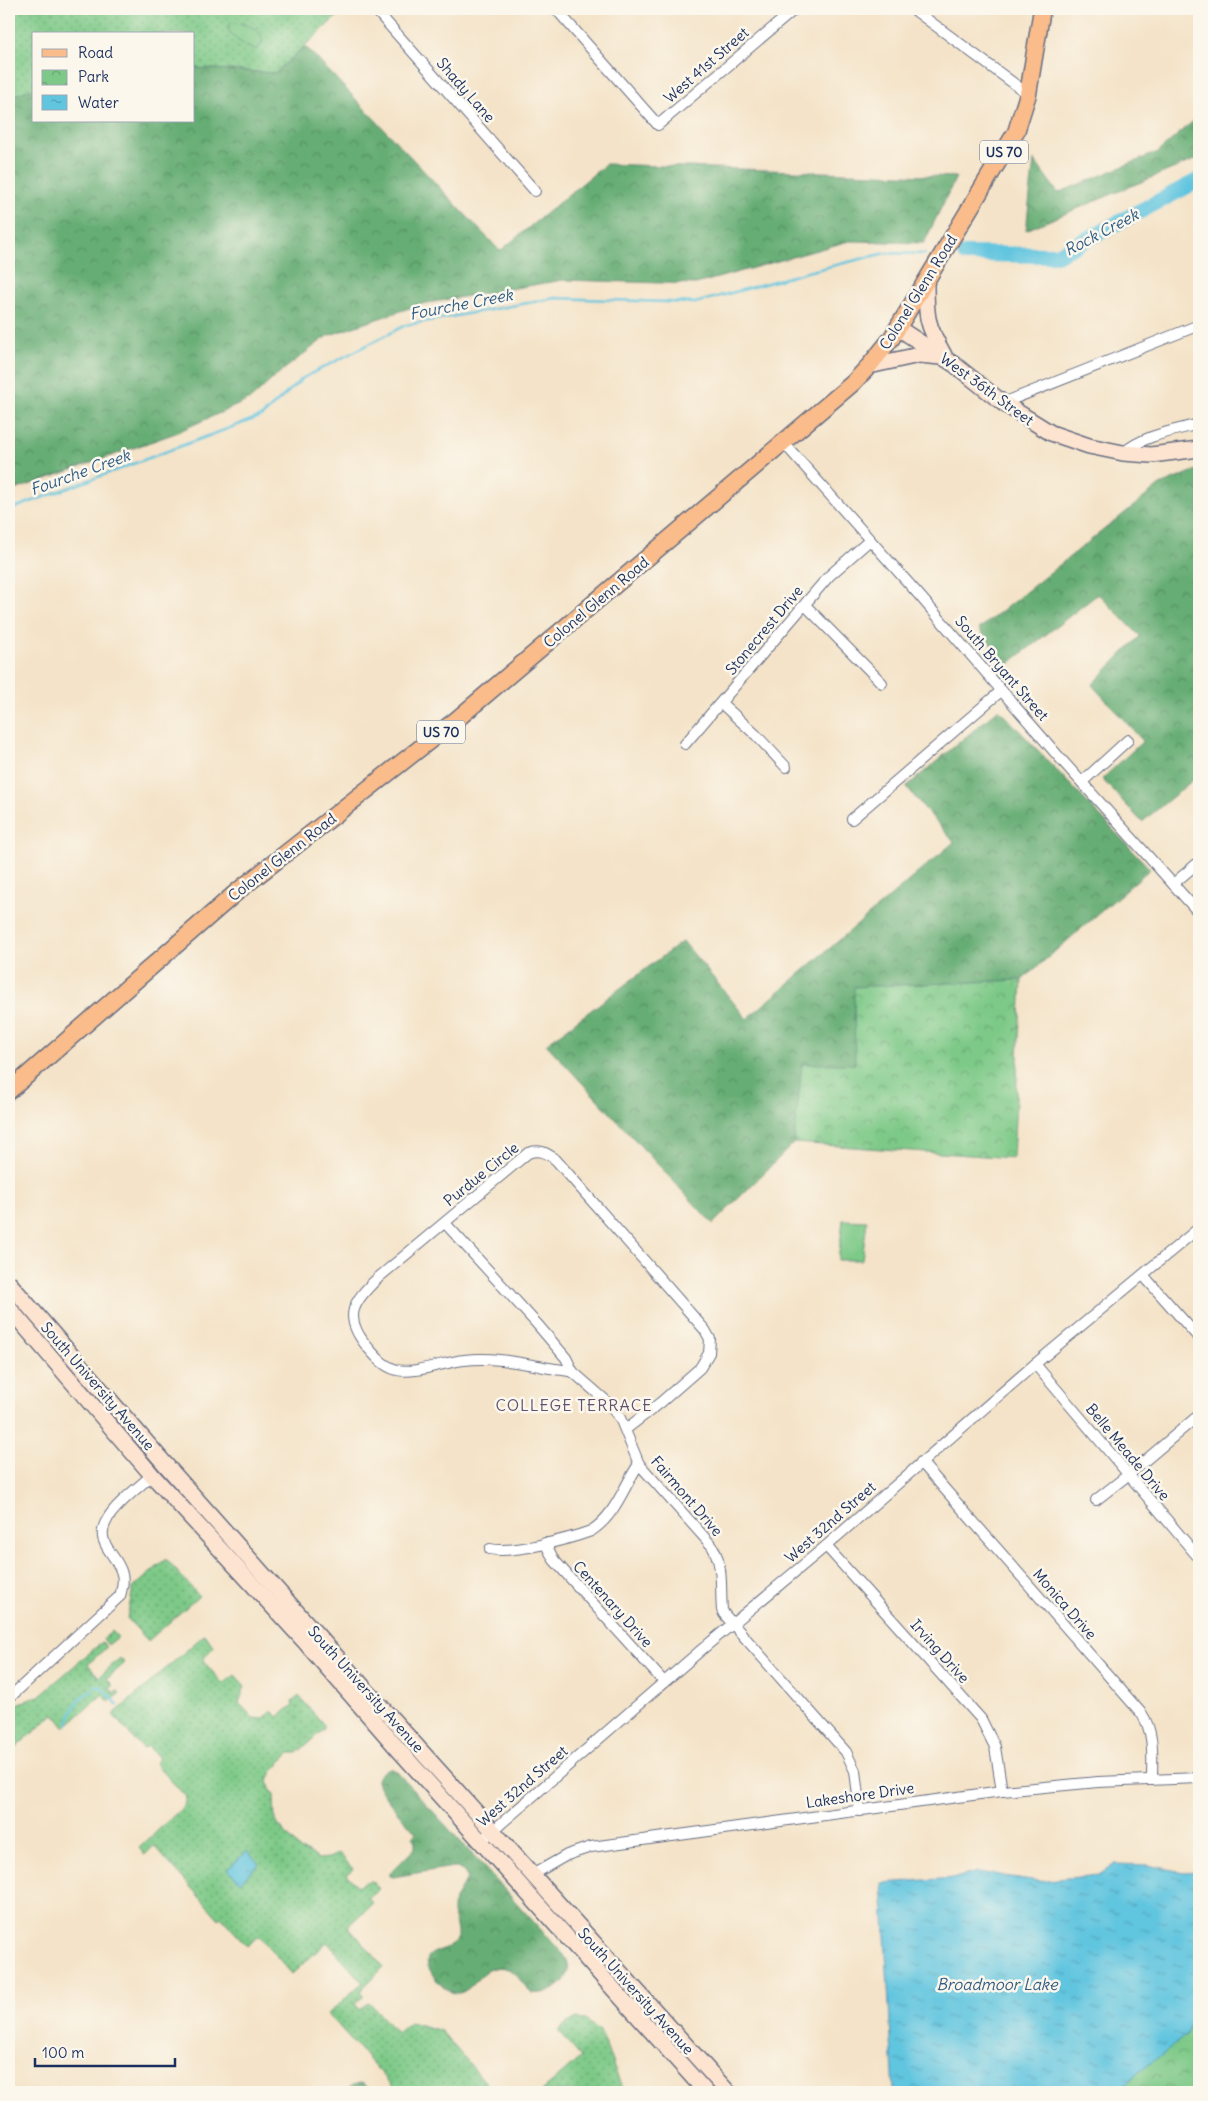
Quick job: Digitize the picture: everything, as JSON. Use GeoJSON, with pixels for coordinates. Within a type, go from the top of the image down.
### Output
{"type":"FeatureCollection","features":[{"type":"Feature","properties":{"kind":"main road","name":"Colonel Glenn Road"},"geometry":{"type":"LineString","coordinates":[[9,1091],[239,890],[453,722],[853,383],[869,366],[898,328],[1016,132],[1028,94],[1042,9]]}},
{"type":"Feature","properties":{"kind":"main road"},"geometry":{"type":"LineString","coordinates":[[926,281],[926,315],[930,329],[946,359]]}},
{"type":"Feature","properties":{"kind":"main road","name":"West 36th Street"},"geometry":{"type":"LineString","coordinates":[[898,328],[946,359],[1003,404],[1052,433],[1089,446],[1123,453],[1162,454],[1199,449]]}},
{"type":"Feature","properties":{"kind":"main road"},"geometry":{"type":"LineString","coordinates":[[869,366],[919,356],[946,359]]}},
{"type":"Feature","properties":{"kind":"main road","name":"South University Avenue"},"geometry":{"type":"LineString","coordinates":[[9,1283],[165,1464],[728,2092]]}},
{"type":"Feature","properties":{"kind":"main road","name":"South University Avenue"},"geometry":{"type":"LineString","coordinates":[[9,1308],[152,1475],[306,1643],[706,2092]]}},
{"type":"Feature","properties":{"kind":"street","name":"Shady Lane"},"geometry":{"type":"LineString","coordinates":[[375,9],[535,190]]}},
{"type":"Feature","properties":{"kind":"street","name":"West 41st Street"},"geometry":{"type":"LineString","coordinates":[[556,9],[658,125],[795,9]]}},
{"type":"Feature","properties":{"kind":"street"},"geometry":{"type":"LineString","coordinates":[[913,9],[1028,94]]}},
{"type":"Feature","properties":{"kind":"street"},"geometry":{"type":"LineString","coordinates":[[1003,404],[1199,325]]}},
{"type":"Feature","properties":{"kind":"street"},"geometry":{"type":"LineString","coordinates":[[1123,453],[1132,445],[1154,436],[1199,424]]}},
{"type":"Feature","properties":{"kind":"street","name":"South Bryant Street"},"geometry":{"type":"LineString","coordinates":[[783,442],[1199,913]]}},
{"type":"Feature","properties":{"kind":"street","name":"Stonecrest Drive"},"geometry":{"type":"LineString","coordinates":[[685,744],[829,576],[870,540]]}},
{"type":"Feature","properties":{"kind":"street"},"geometry":{"type":"LineString","coordinates":[[805,605],[882,683]]}},
{"type":"Feature","properties":{"kind":"street"},"geometry":{"type":"LineString","coordinates":[[852,819],[1001,691]]}},
{"type":"Feature","properties":{"kind":"street"},"geometry":{"type":"LineString","coordinates":[[721,704],[756,735],[786,767]]}},
{"type":"Feature","properties":{"kind":"street"},"geometry":{"type":"LineString","coordinates":[[1082,782],[1128,740]]}},
{"type":"Feature","properties":{"kind":"street"},"geometry":{"type":"LineString","coordinates":[[1173,884],[1199,862]]}},
{"type":"Feature","properties":{"kind":"street","name":"Purdue Circle"},"geometry":{"type":"LineString","coordinates":[[573,1372],[536,1365],[474,1359],[447,1362],[412,1370],[396,1370],[378,1359],[354,1330],[354,1311],[361,1294],[528,1153],[546,1152],[556,1160],[671,1290],[705,1330],[710,1339],[707,1359],[689,1378],[626,1429]]}},
{"type":"Feature","properties":{"kind":"street","name":"Fairmont Drive"},"geometry":{"type":"LineString","coordinates":[[445,1223],[549,1338],[566,1358],[573,1372],[604,1399],[620,1418],[639,1464],[715,1552],[721,1572],[722,1610],[733,1625],[846,1752],[855,1771],[860,1811]]}},
{"type":"Feature","properties":{"kind":"street","name":"West 32nd Street"},"geometry":{"type":"LineString","coordinates":[[481,1841],[664,1682],[826,1546],[1035,1364],[1199,1228]]}},
{"type":"Feature","properties":{"kind":"street"},"geometry":{"type":"LineString","coordinates":[[1143,1275],[1199,1338]]}},
{"type":"Feature","properties":{"kind":"street","name":"Belle Meade Drive"},"geometry":{"type":"LineString","coordinates":[[1035,1364],[1199,1558]]}},
{"type":"Feature","properties":{"kind":"street"},"geometry":{"type":"LineString","coordinates":[[1096,1500],[1199,1415]]}},
{"type":"Feature","properties":{"kind":"street","name":"Monica Drive"},"geometry":{"type":"LineString","coordinates":[[921,1462],[1142,1714],[1148,1725],[1152,1746],[1152,1780]]}},
{"type":"Feature","properties":{"kind":"street"},"geometry":{"type":"LineString","coordinates":[[490,1549],[498,1551],[513,1550],[545,1543],[582,1534],[599,1525],[612,1512],[639,1464]]}},
{"type":"Feature","properties":{"kind":"street"},"geometry":{"type":"LineString","coordinates":[[9,1698],[120,1596],[123,1581],[122,1574],[104,1542],[104,1527],[112,1513],[152,1475]]}},
{"type":"Feature","properties":{"kind":"street","name":"Centenary Drive"},"geometry":{"type":"LineString","coordinates":[[545,1543],[554,1560],[664,1682]]}},
{"type":"Feature","properties":{"kind":"street","name":"Irving Drive"},"geometry":{"type":"LineString","coordinates":[[826,1546],[981,1719],[995,1747],[1002,1791]]}},
{"type":"Feature","properties":{"kind":"street","name":"Lakeshore Drive"},"geometry":{"type":"LineString","coordinates":[[532,1875],[567,1855],[591,1847],[1002,1791],[1081,1784],[1199,1778]]}},
{"type":"Feature","properties":{"kind":"green space"},"geometry":{"type":"Polygon","coordinates":[[[9,9],[345,9],[275,73],[195,68],[195,32],[32,32],[32,89],[9,97],[9,9]]]}},
{"type":"Feature","properties":{"kind":"green space"},"geometry":{"type":"Polygon","coordinates":[[[231,22],[246,25],[258,32],[263,41],[258,49],[246,46],[233,36],[228,29],[231,22]]]}},
{"type":"Feature","properties":{"kind":"green space"},"geometry":{"type":"Polygon","coordinates":[[[305,46],[500,251],[606,164],[956,177],[924,243],[849,241],[696,284],[563,280],[421,304],[327,336],[278,374],[251,399],[173,434],[9,492],[9,97],[32,89],[32,122],[195,122],[195,68],[275,73],[305,46]]]}},
{"type":"Feature","properties":{"kind":"green space"},"geometry":{"type":"Polygon","coordinates":[[[1199,116],[1199,158],[1026,230],[1034,160],[1058,193],[1158,152],[1199,116]]]}},
{"type":"Feature","properties":{"kind":"green space"},"geometry":{"type":"Polygon","coordinates":[[[1199,469],[1199,775],[1142,822],[1102,779],[1143,741],[1092,685],[1140,636],[1098,594],[1007,665],[979,629],[1160,485],[1199,469]]]}},
{"type":"Feature","properties":{"kind":"green space"},"geometry":{"type":"Polygon","coordinates":[[[999,709],[1150,869],[1022,980],[855,987],[855,1065],[802,1064],[794,1143],[713,1224],[546,1044],[683,941],[747,1019],[954,842],[906,787],[999,709]]]}},
{"type":"Feature","properties":{"kind":"green space"},"geometry":{"type":"Polygon","coordinates":[[[1022,980],[1013,1158],[794,1143],[802,1064],[855,1064],[854,987],[1022,980]]]}},
{"type":"Feature","properties":{"kind":"green space"},"geometry":{"type":"Polygon","coordinates":[[[843,1220],[867,1221],[862,1260],[838,1260],[843,1220]]]}},
{"type":"Feature","properties":{"kind":"green space"},"geometry":{"type":"Polygon","coordinates":[[[166,1559],[199,1596],[148,1641],[127,1618],[133,1588],[166,1559]]]}},
{"type":"Feature","properties":{"kind":"green space"},"geometry":{"type":"Polygon","coordinates":[[[112,1631],[118,1637],[108,1645],[103,1639],[112,1631]]]}},
{"type":"Feature","properties":{"kind":"green space"},"geometry":{"type":"Polygon","coordinates":[[[205,1634],[214,1647],[204,1657],[205,1663],[223,1684],[235,1675],[245,1686],[239,1703],[253,1718],[263,1719],[272,1711],[278,1717],[293,1705],[292,1702],[299,1696],[324,1725],[324,1729],[297,1753],[290,1753],[279,1763],[268,1780],[274,1795],[275,1821],[300,1850],[316,1856],[316,1859],[329,1858],[339,1853],[353,1869],[347,1874],[358,1887],[371,1880],[379,1889],[368,1898],[373,1903],[348,1926],[384,1967],[360,1991],[364,1996],[355,2004],[360,2010],[369,2002],[397,2033],[410,2022],[441,2031],[494,2092],[398,2092],[328,2014],[363,1982],[327,1942],[292,1974],[259,1936],[247,1946],[221,1917],[219,1919],[154,1846],[145,1855],[139,1848],[184,1806],[186,1797],[155,1763],[159,1758],[148,1746],[143,1749],[113,1715],[205,1634]]]}},
{"type":"Feature","properties":{"kind":"green space"},"geometry":{"type":"Polygon","coordinates":[[[102,1642],[107,1647],[88,1664],[99,1677],[120,1658],[125,1663],[107,1679],[113,1685],[110,1688],[114,1693],[117,1690],[120,1693],[109,1702],[102,1695],[65,1727],[54,1714],[12,1751],[9,1747],[9,1707],[39,1696],[102,1642]]]}},
{"type":"Feature","properties":{"kind":"green space"},"geometry":{"type":"Polygon","coordinates":[[[387,1769],[393,1769],[398,1773],[564,1955],[568,1963],[568,1970],[562,1983],[556,1988],[541,1993],[533,1993],[513,1972],[505,1968],[490,1969],[465,1991],[459,1993],[450,1992],[439,1983],[427,1963],[428,1958],[431,1954],[450,1946],[456,1941],[454,1904],[467,1878],[462,1871],[453,1867],[390,1876],[390,1873],[415,1848],[415,1841],[412,1837],[416,1833],[394,1808],[379,1786],[378,1777],[387,1769]]]}},
{"type":"Feature","properties":{"kind":"green space"},"geometry":{"type":"Polygon","coordinates":[[[1199,2007],[1199,2084],[1189,2092],[1118,2092],[1193,2017],[1199,2007]]]}},
{"type":"Feature","properties":{"kind":"green space"},"geometry":{"type":"Polygon","coordinates":[[[577,2019],[586,2020],[600,2031],[624,2092],[541,2092],[581,2057],[558,2031],[567,2023],[577,2019]]]}},
{"type":"Feature","properties":{"kind":"green space"},"geometry":{"type":"Polygon","coordinates":[[[360,2083],[373,2092],[345,2092],[353,2085],[360,2083]]]}},
{"type":"Feature","properties":{"kind":"water"},"geometry":{"type":"Polygon","coordinates":[[[247,1851],[259,1864],[240,1882],[228,1869],[247,1851]]]}},
{"type":"Feature","properties":{"kind":"water","name":"Broadmoor Lake"},"geometry":{"type":"Polygon","coordinates":[[[1115,1864],[1147,1865],[1184,1872],[1199,1871],[1199,2007],[1185,2036],[1123,2085],[1118,2092],[894,2092],[882,1883],[955,1878],[978,1872],[1038,1881],[1099,1875],[1115,1864]]]}},
{"type":"Feature","properties":{"kind":"waterway","name":"Rock Creek"},"geometry":{"type":"LineString","coordinates":[[965,254],[1057,255],[1199,180]]}},
{"type":"Feature","properties":{"kind":"waterway","name":"Fourche Creek"},"geometry":{"type":"LineString","coordinates":[[9,510],[262,416],[303,378],[406,325],[555,298],[695,303],[807,272],[886,253],[925,254]]}},
{"type":"Feature","properties":{"kind":"waterway"},"geometry":{"type":"LineString","coordinates":[[95,1687],[101,1687],[111,1697]]}},
{"type":"Feature","properties":{"kind":"waterway"},"geometry":{"type":"LineString","coordinates":[[68,1723],[76,1704],[92,1690]]}},
{"type":"Feature","properties":{"kind":"waterway"},"geometry":{"type":"LineString","coordinates":[[113,1699],[118,1705]]}},
{"type":"Feature","properties":{"kind":"district","name":"COLLEGE TERRACE"},"geometry":{"type":"Point","coordinates":[574,1405]}}]}
